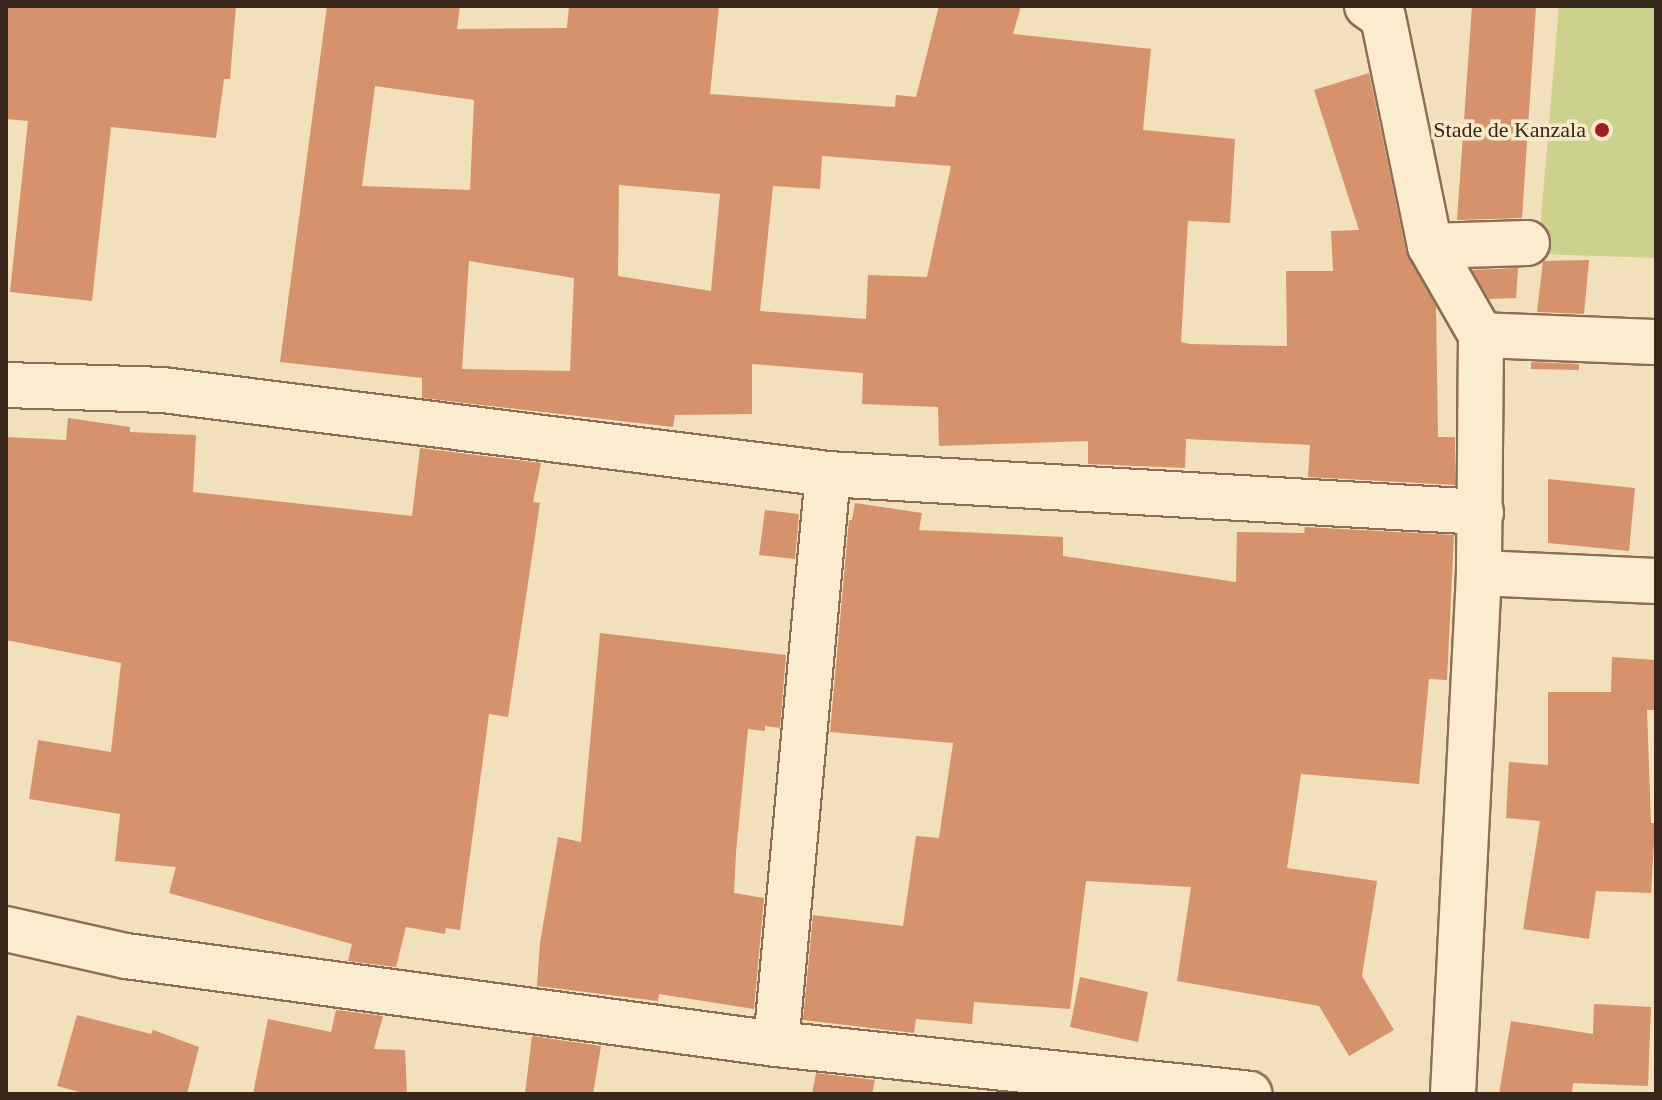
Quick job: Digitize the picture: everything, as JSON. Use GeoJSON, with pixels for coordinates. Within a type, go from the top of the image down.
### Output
{"type":"FeatureCollection","features":[{"type":"Feature","properties":{"kind":"street"},"geometry":{"type":"LineString","coordinates":[[1381,10],[1430,246],[1481,335],[1479,573],[1453,1094]]}},
{"type":"Feature","properties":{"kind":"street"},"geometry":{"type":"LineString","coordinates":[[1430,246],[1527,243]]}},
{"type":"Feature","properties":{"kind":"street"},"geometry":{"type":"LineString","coordinates":[[1481,335],[1656,342]]}},
{"type":"Feature","properties":{"kind":"street"},"geometry":{"type":"LineString","coordinates":[[6,385],[163,390],[828,474],[1481,512]]}},
{"type":"Feature","properties":{"kind":"street"},"geometry":{"type":"LineString","coordinates":[[776,1044],[828,474]]}},
{"type":"Feature","properties":{"kind":"street"},"geometry":{"type":"LineString","coordinates":[[1479,573],[1656,581]]}},
{"type":"Feature","properties":{"kind":"street"},"geometry":{"type":"LineString","coordinates":[[6,929],[126,956],[776,1044],[1249,1094]]}},
{"type":"Feature","properties":{"kind":"green space","name":"Stade de Kanzala"},"geometry":{"type":"Polygon","coordinates":[[[1559,6],[1656,6],[1656,258],[1538,254],[1559,6]]]}},
{"type":"Feature","properties":{"kind":"building"},"geometry":{"type":"Polygon","coordinates":[[[6,6],[236,6],[230,79],[224,79],[216,138],[111,127],[92,301],[10,292],[28,121],[6,119],[6,6]]]}},
{"type":"Feature","properties":{"kind":"building"},"geometry":{"type":"Polygon","coordinates":[[[327,6],[460,6],[457,29],[567,28],[569,6],[719,6],[710,94],[895,107],[896,95],[916,97],[939,6],[1021,6],[1013,34],[1151,49],[1143,130],[1235,139],[1230,223],[1188,221],[1181,342],[1190,344],[1287,346],[1286,271],[1333,271],[1331,231],[1359,230],[1314,90],[1369,73],[1406,251],[1436,306],[1438,437],[1455,437],[1455,485],[1308,477],[1310,445],[1186,439],[1185,468],[1088,464],[1088,441],[939,446],[938,407],[862,404],[863,373],[752,364],[752,414],[675,415],[673,427],[422,398],[422,378],[280,362],[327,6]],[[375,86],[362,186],[470,190],[474,100],[375,86]],[[822,156],[820,189],[773,186],[760,311],[866,319],[868,275],[927,277],[951,166],[822,156]],[[619,185],[618,276],[711,291],[720,194],[619,185]],[[469,261],[462,369],[570,371],[574,278],[469,261]]]}},
{"type":"Feature","properties":{"kind":"building"},"geometry":{"type":"Polygon","coordinates":[[[1472,6],[1536,6],[1522,218],[1457,220],[1472,6]]]}},
{"type":"Feature","properties":{"kind":"building"},"geometry":{"type":"Polygon","coordinates":[[[1589,260],[1584,314],[1537,312],[1543,261],[1589,260]]]}},
{"type":"Feature","properties":{"kind":"building"},"geometry":{"type":"Polygon","coordinates":[[[1518,268],[1516,298],[1489,299],[1472,270],[1518,268]]]}},
{"type":"Feature","properties":{"kind":"building"},"geometry":{"type":"Polygon","coordinates":[[[1531,362],[1579,364],[1579,370],[1531,369],[1531,362]]]}},
{"type":"Feature","properties":{"kind":"building"},"geometry":{"type":"Polygon","coordinates":[[[68,418],[130,427],[130,432],[196,435],[193,492],[412,516],[420,448],[541,463],[533,502],[540,503],[508,717],[489,714],[460,930],[446,928],[445,934],[406,927],[396,967],[348,961],[352,944],[169,893],[176,867],[115,861],[120,814],[29,799],[38,740],[111,752],[121,663],[6,640],[6,437],[66,440],[68,418]]]}},
{"type":"Feature","properties":{"kind":"building"},"geometry":{"type":"Polygon","coordinates":[[[1548,479],[1635,488],[1629,551],[1548,543],[1548,479]]]}},
{"type":"Feature","properties":{"kind":"building"},"geometry":{"type":"Polygon","coordinates":[[[855,503],[922,513],[919,530],[1063,537],[1063,556],[1236,582],[1237,532],[1304,533],[1305,527],[1454,535],[1447,680],[1429,679],[1419,784],[1301,774],[1287,868],[1377,881],[1362,976],[1394,1030],[1349,1056],[1319,1006],[1177,981],[1191,887],[1086,881],[1070,1009],[974,1002],[972,1024],[916,1019],[914,1033],[803,1020],[813,915],[903,926],[916,836],[939,838],[953,743],[830,732],[849,520],[852,520],[855,503]]]}},
{"type":"Feature","properties":{"kind":"building"},"geometry":{"type":"Polygon","coordinates":[[[765,510],[799,514],[795,559],[759,555],[765,510]]]}},
{"type":"Feature","properties":{"kind":"building"},"geometry":{"type":"Polygon","coordinates":[[[600,633],[786,655],[780,728],[765,726],[765,731],[748,729],[736,852],[734,893],[764,898],[754,1009],[659,994],[658,1001],[537,986],[540,943],[558,837],[581,842],[600,633]]]}},
{"type":"Feature","properties":{"kind":"building"},"geometry":{"type":"Polygon","coordinates":[[[1612,657],[1656,660],[1656,710],[1647,710],[1651,823],[1655,823],[1651,893],[1596,891],[1589,939],[1523,929],[1540,821],[1506,818],[1509,762],[1548,765],[1548,692],[1611,692],[1612,657]]]}},
{"type":"Feature","properties":{"kind":"building"},"geometry":{"type":"Polygon","coordinates":[[[1080,977],[1148,992],[1138,1042],[1070,1027],[1080,977]]]}},
{"type":"Feature","properties":{"kind":"building"},"geometry":{"type":"Polygon","coordinates":[[[1594,1004],[1651,1007],[1648,1086],[1573,1083],[1572,1094],[1499,1094],[1511,1021],[1593,1034],[1594,1004]]]}},
{"type":"Feature","properties":{"kind":"building"},"geometry":{"type":"Polygon","coordinates":[[[336,1010],[383,1016],[374,1049],[405,1050],[407,1094],[253,1094],[268,1019],[331,1032],[336,1010]]]}},
{"type":"Feature","properties":{"kind":"building"},"geometry":{"type":"Polygon","coordinates":[[[77,1015],[151,1034],[153,1030],[199,1047],[187,1094],[87,1094],[57,1086],[77,1015]]]}},
{"type":"Feature","properties":{"kind":"building"},"geometry":{"type":"Polygon","coordinates":[[[532,1036],[601,1046],[593,1094],[525,1094],[532,1036]]]}},
{"type":"Feature","properties":{"kind":"building"},"geometry":{"type":"Polygon","coordinates":[[[816,1073],[875,1080],[872,1094],[812,1094],[816,1073]]]}},
{"type":"Feature","properties":{"kind":"place","name":"Stade de Kanzala"},"geometry":{"type":"Point","coordinates":[1602,130]}}]}
